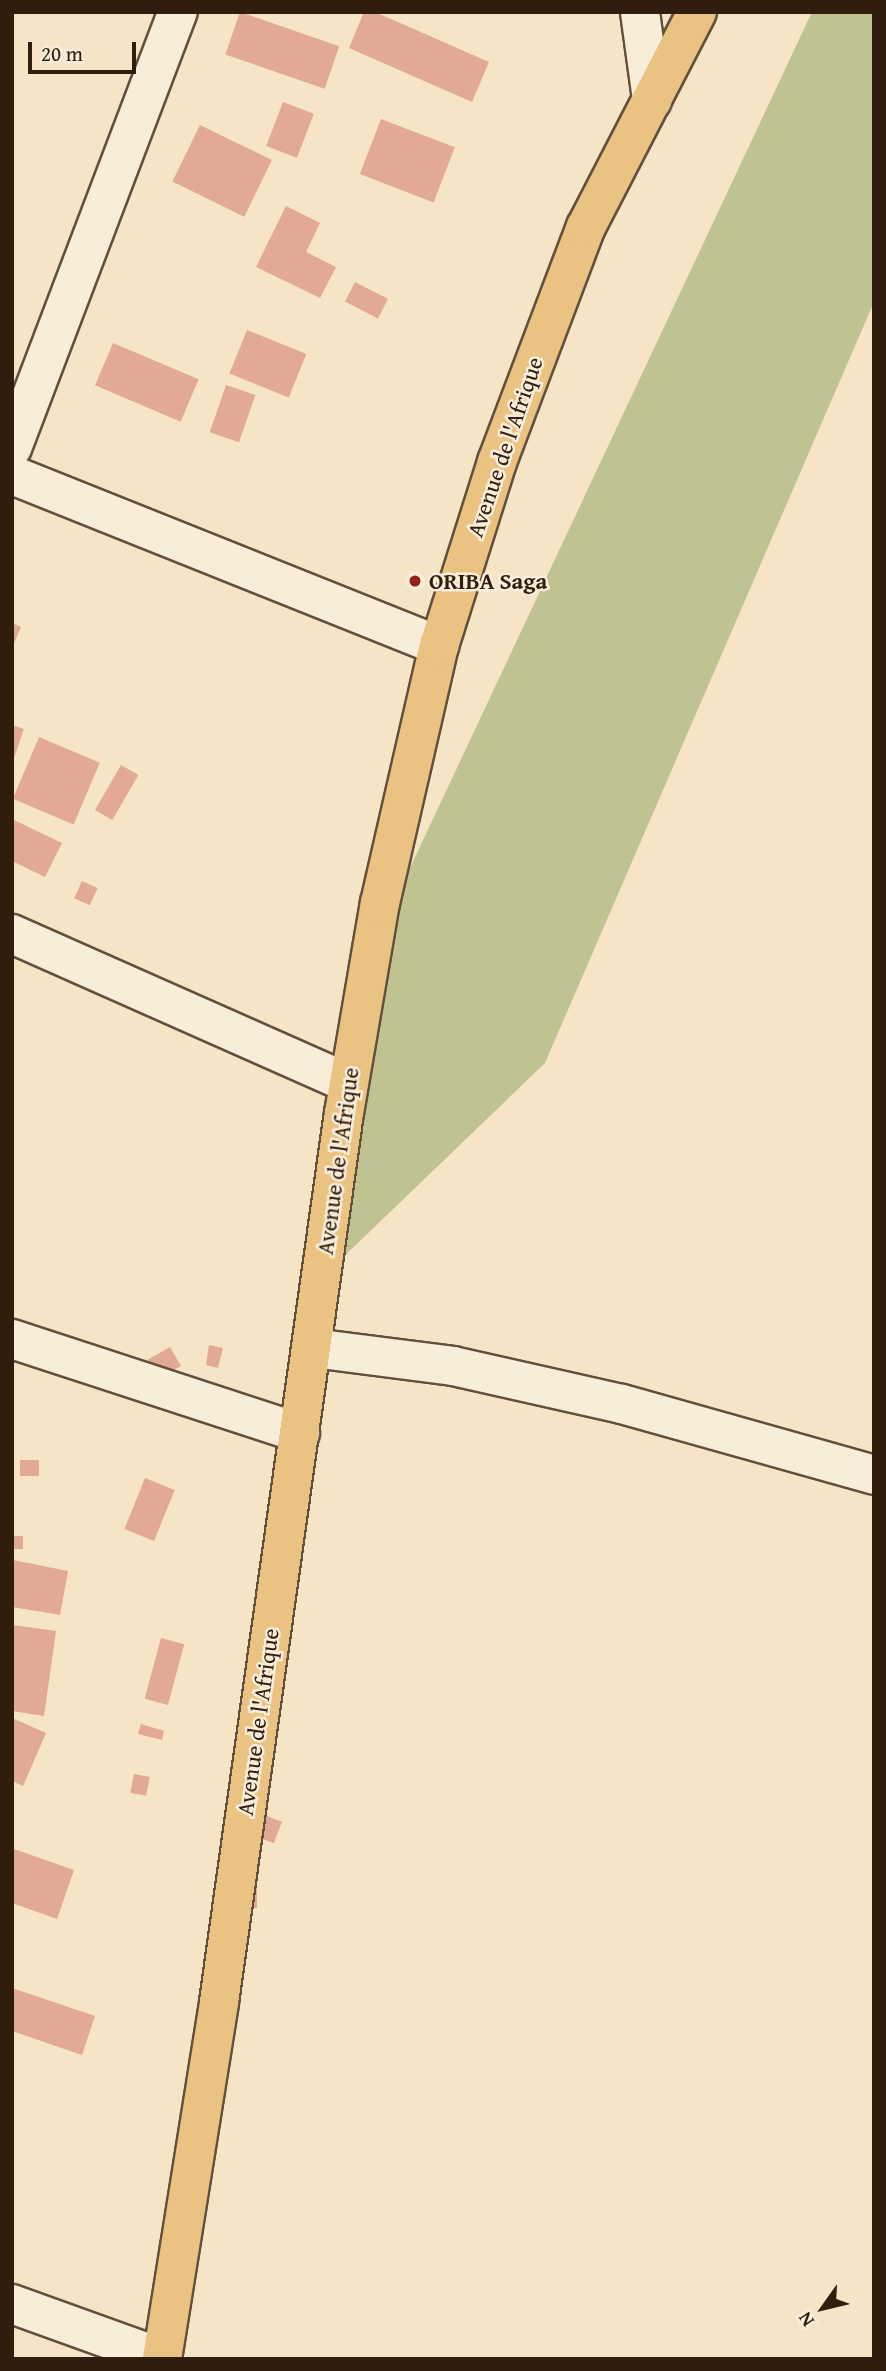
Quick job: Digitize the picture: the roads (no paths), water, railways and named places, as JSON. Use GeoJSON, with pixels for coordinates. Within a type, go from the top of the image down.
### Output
{"type":"FeatureCollection","features":[{"type":"Feature","properties":{"kind":"main road","name":"Avenue de l'Afrique"},"geometry":{"type":"LineString","coordinates":[[162,2358],[313,1348],[349,1083],[380,903],[439,646],[497,462],[586,227],[697,12]]}},
{"type":"Feature","properties":{"kind":"street"},"geometry":{"type":"LineString","coordinates":[[12,448],[178,12]]}},
{"type":"Feature","properties":{"kind":"street"},"geometry":{"type":"LineString","coordinates":[[640,12],[652,100]]}},
{"type":"Feature","properties":{"kind":"street"},"geometry":{"type":"LineString","coordinates":[[12,475],[439,646]]}},
{"type":"Feature","properties":{"kind":"street"},"geometry":{"type":"LineString","coordinates":[[12,934],[349,1083]]}},
{"type":"Feature","properties":{"kind":"street"},"geometry":{"type":"LineString","coordinates":[[12,1339],[300,1433]]}},
{"type":"Feature","properties":{"kind":"street"},"geometry":{"type":"LineString","coordinates":[[313,1348],[453,1366],[609,1401],[874,1475]]}},
{"type":"Feature","properties":{"kind":"street"},"geometry":{"type":"LineString","coordinates":[[12,2304],[162,2358]]}},
{"type":"Feature","properties":{"kind":"place","name":"ORIBA Saga"},"geometry":{"type":"Point","coordinates":[415,581]}}]}
